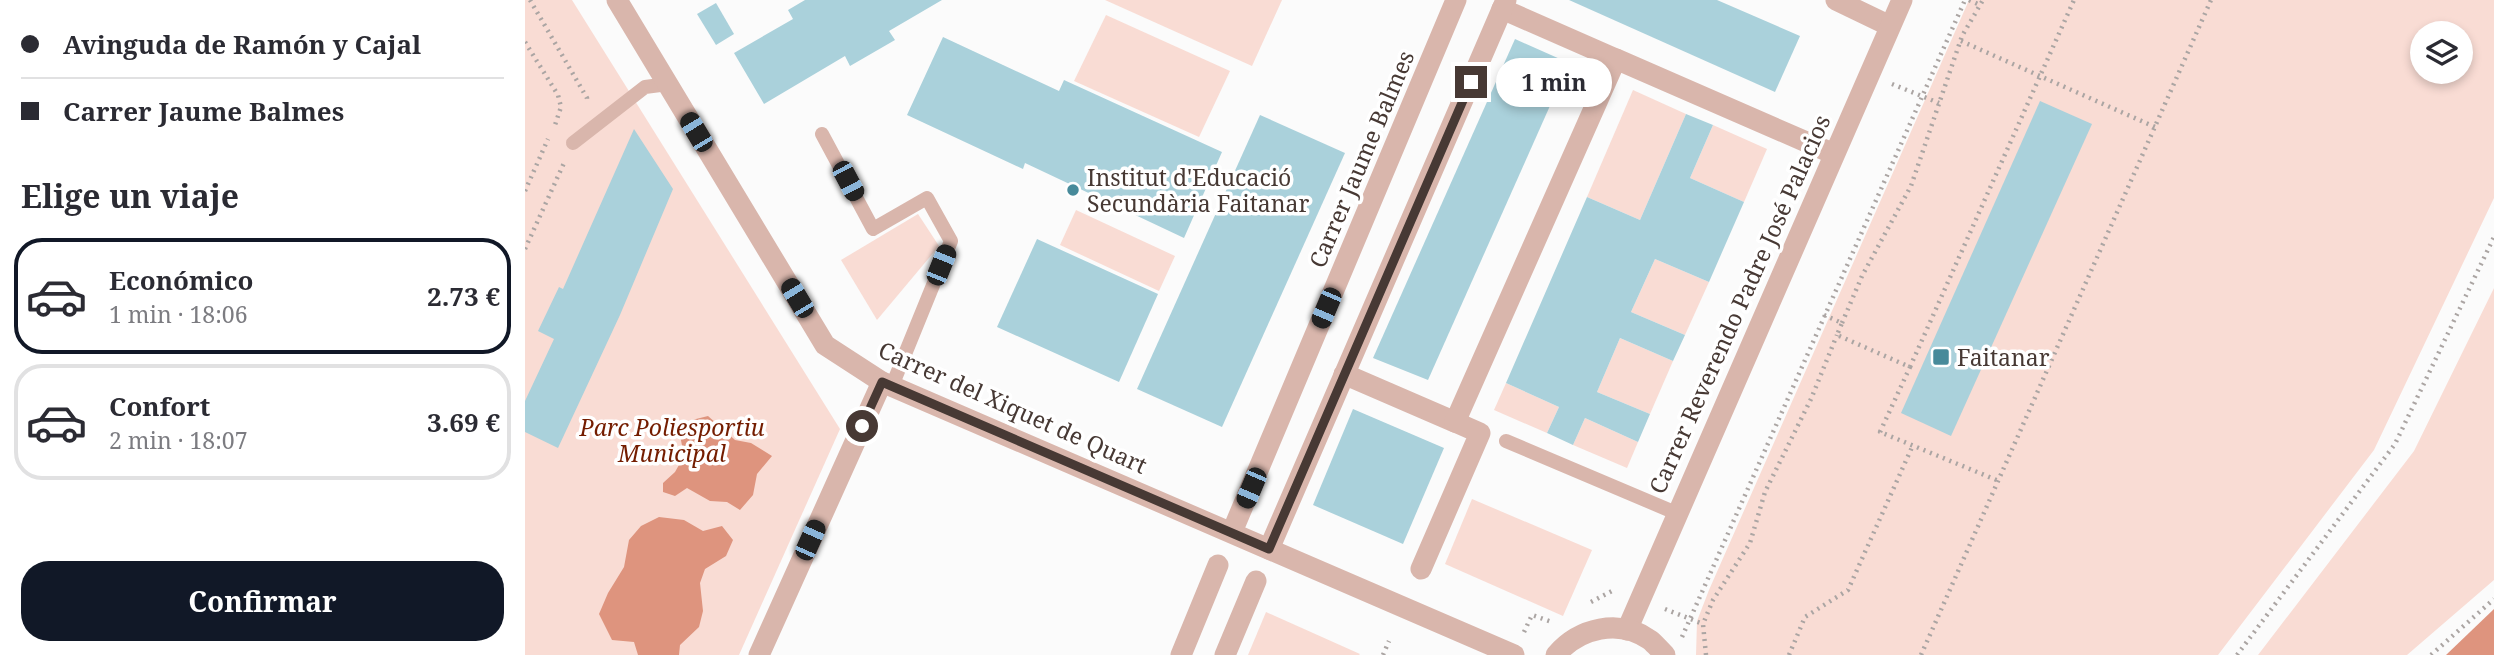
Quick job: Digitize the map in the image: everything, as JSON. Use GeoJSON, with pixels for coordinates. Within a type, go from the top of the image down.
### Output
{"type":"FeatureCollection","features":[{"type":"Feature","properties":{"kind":"street","name":"Carrer del Xiquet de Quart"},"geometry":{"type":"LineString","coordinates":[[617,0],[825,345],[887,384],[1514,655]]}},
{"type":"Feature","properties":{"kind":"street","name":"Carrer Jaume Balmes"},"geometry":{"type":"LineString","coordinates":[[1232,532],[1456,0]]}},
{"type":"Feature","properties":{"kind":"street"},"geometry":{"type":"LineString","coordinates":[[1836,0],[1890,26]]}},
{"type":"Feature","properties":{"kind":"street","name":"Carrer Reverendo Padre José Palacios"},"geometry":{"type":"LineString","coordinates":[[1627,629],[1902,0]]}},
{"type":"Feature","properties":{"kind":"street"},"geometry":{"type":"LineString","coordinates":[[1269,549],[1504,4],[1616,59],[1834,154]]}},
{"type":"Feature","properties":{"kind":"street"},"geometry":{"type":"LineString","coordinates":[[1455,422],[1616,59]]}},
{"type":"Feature","properties":{"kind":"street"},"geometry":{"type":"LineString","coordinates":[[1344,374],[1480,433],[1421,569]]}},
{"type":"Feature","properties":{"kind":"street"},"geometry":{"type":"LineString","coordinates":[[759,655],[887,384]]}},
{"type":"Feature","properties":{"kind":"street"},"geometry":{"type":"LineString","coordinates":[[1181,655],[1219,565]]}},
{"type":"Feature","properties":{"kind":"street"},"geometry":{"type":"LineString","coordinates":[[1225,655],[1256,581]]}},
{"type":"Feature","properties":{"kind":"street"},"geometry":{"type":"LineString","coordinates":[[1556,655],[1571,640],[1588,631],[1608,628],[1627,629],[1673,648]]}},
{"type":"Feature","properties":{"kind":"lane"},"geometry":{"type":"LineString","coordinates":[[573,143],[645,87],[668,84]]}},
{"type":"Feature","properties":{"kind":"lane"},"geometry":{"type":"LineString","coordinates":[[822,134],[873,229],[927,198],[951,241],[887,384]]}},
{"type":"Feature","properties":{"kind":"lane"},"geometry":{"type":"LineString","coordinates":[[1506,441],[1676,513]]}},
{"type":"Feature","properties":{"kind":"path"},"geometry":{"type":"LineString","coordinates":[[1673,648],[1967,0],[1981,2],[1961,41],[1911,186],[1862,276],[1811,399],[1765,492],[1750,543],[1713,600],[1703,624],[1706,655]]}},
{"type":"Feature","properties":{"kind":"path"},"geometry":{"type":"LineString","coordinates":[[1999,481],[1880,432],[2074,0]]}},
{"type":"Feature","properties":{"kind":"path"},"geometry":{"type":"LineString","coordinates":[[1921,655],[2211,0]]}},
{"type":"Feature","properties":{"kind":"path"},"geometry":{"type":"LineString","coordinates":[[1961,41],[2155,127]]}},
{"type":"Feature","properties":{"kind":"path"},"geometry":{"type":"LineString","coordinates":[[525,42],[558,95],[561,107],[525,191]]}},
{"type":"Feature","properties":{"kind":"path"},"geometry":{"type":"LineString","coordinates":[[525,59],[533,55]]}},
{"type":"Feature","properties":{"kind":"path"},"geometry":{"type":"LineString","coordinates":[[1869,74],[1939,103]]}},
{"type":"Feature","properties":{"kind":"path"},"geometry":{"type":"LineString","coordinates":[[2237,655],[2395,444],[2494,237]]}},
{"type":"Feature","properties":{"kind":"path"},"geometry":{"type":"LineString","coordinates":[[1824,315],[1842,323]]}},
{"type":"Feature","properties":{"kind":"path"},"geometry":{"type":"LineString","coordinates":[[1837,335],[1909,367]]}},
{"type":"Feature","properties":{"kind":"path"},"geometry":{"type":"LineString","coordinates":[[1789,655],[1805,617],[1848,590],[1913,445]]}},
{"type":"Feature","properties":{"kind":"path"},"geometry":{"type":"LineString","coordinates":[[2431,655],[2494,599]]}},
{"type":"Feature","properties":{"kind":"path"},"geometry":{"type":"LineString","coordinates":[[1383,655],[1389,641]]}},
{"type":"Feature","properties":{"kind":"green space","name":"Parc Poliesportiu Municipal"},"geometry":{"type":"Polygon","coordinates":[[[525,0],[572,0],[840,429],[739,655],[525,655],[525,0]]]}},
{"type":"Feature","properties":{"kind":"green space"},"geometry":{"type":"Polygon","coordinates":[[[1105,0],[1282,0],[1252,66],[1105,0]]]}},
{"type":"Feature","properties":{"kind":"green space"},"geometry":{"type":"Polygon","coordinates":[[[1969,0],[2494,0],[2494,198],[2374,450],[2218,655],[1696,655],[1697,621],[1969,0]]]}},
{"type":"Feature","properties":{"kind":"green space"},"geometry":{"type":"Polygon","coordinates":[[[1106,15],[1230,71],[1199,137],[1074,81],[1106,15]]]}},
{"type":"Feature","properties":{"kind":"green space"},"geometry":{"type":"Polygon","coordinates":[[[1633,90],[1686,114],[1640,220],[1587,197],[1633,90]]]}},
{"type":"Feature","properties":{"kind":"green space"},"geometry":{"type":"Polygon","coordinates":[[[1713,125],[1767,149],[1744,202],[1690,178],[1713,125]]]}},
{"type":"Feature","properties":{"kind":"green space"},"geometry":{"type":"Polygon","coordinates":[[[1076,210],[1175,256],[1159,291],[1060,245],[1076,210]]]}},
{"type":"Feature","properties":{"kind":"green space"},"geometry":{"type":"Polygon","coordinates":[[[918,214],[939,246],[877,320],[841,260],[918,214]]]}},
{"type":"Feature","properties":{"kind":"green space"},"geometry":{"type":"Polygon","coordinates":[[[1655,259],[1709,282],[1685,335],[1631,312],[1655,259]]]}},
{"type":"Feature","properties":{"kind":"green space"},"geometry":{"type":"Polygon","coordinates":[[[2494,288],[2494,580],[2407,655],[2258,655],[2414,451],[2494,288]]]}},
{"type":"Feature","properties":{"kind":"green space"},"geometry":{"type":"Polygon","coordinates":[[[1620,338],[1673,361],[1650,414],[1597,392],[1620,338]]]}},
{"type":"Feature","properties":{"kind":"green space"},"geometry":{"type":"Polygon","coordinates":[[[1506,383],[1559,407],[1547,433],[1494,410],[1506,383]]]}},
{"type":"Feature","properties":{"kind":"green space"},"geometry":{"type":"Polygon","coordinates":[[[1585,418],[1638,442],[1627,468],[1573,445],[1585,418]]]}},
{"type":"Feature","properties":{"kind":"green space"},"geometry":{"type":"Polygon","coordinates":[[[1472,499],[1592,550],[1563,616],[1445,564],[1472,499]]]}},
{"type":"Feature","properties":{"kind":"green space"},"geometry":{"type":"Polygon","coordinates":[[[1266,612],[1360,654],[1248,655],[1266,612]]]}},
{"type":"Feature","properties":{"kind":"shaded area"},"geometry":{"type":"Polygon","coordinates":[[[708,416],[735,440],[751,443],[772,456],[757,474],[753,495],[740,510],[727,502],[710,501],[687,488],[675,496],[663,492],[663,483],[675,472],[684,456],[680,435],[692,420],[708,416]]]}},
{"type":"Feature","properties":{"kind":"shaded area"},"geometry":{"type":"Polygon","coordinates":[[[659,517],[684,520],[703,531],[722,526],[733,540],[726,556],[705,569],[700,583],[703,611],[699,627],[680,645],[679,655],[638,655],[634,642],[612,640],[599,614],[624,567],[629,540],[641,526],[659,517]]]}},
{"type":"Feature","properties":{"kind":"shaded area"},"geometry":{"type":"Polygon","coordinates":[[[2494,609],[2494,655],[2446,655],[2494,609]]]}},
{"type":"Feature","properties":{"kind":"building"},"geometry":{"type":"Polygon","coordinates":[[[805,0],[942,0],[889,31],[895,40],[850,66],[845,56],[764,104],[734,53],[793,19],[788,10],[805,0]]]}},
{"type":"Feature","properties":{"kind":"building"},"geometry":{"type":"Polygon","coordinates":[[[1569,0],[1717,0],[1800,36],[1775,92],[1569,0]]]}},
{"type":"Feature","properties":{"kind":"building"},"geometry":{"type":"Polygon","coordinates":[[[716,3],[734,34],[716,45],[697,14],[716,3]]]}},
{"type":"Feature","properties":{"kind":"building"},"geometry":{"type":"Polygon","coordinates":[[[943,37],[1059,91],[1064,80],[1222,152],[1184,238],[1025,163],[1023,169],[907,115],[943,37]]]}},
{"type":"Feature","properties":{"kind":"building"},"geometry":{"type":"Polygon","coordinates":[[[1515,39],[1569,63],[1428,380],[1373,358],[1515,39]]]}},
{"type":"Feature","properties":{"kind":"building"},"geometry":{"type":"Polygon","coordinates":[[[2040,101],[2092,124],[1951,436],[1901,413],[2040,101]]]}},
{"type":"Feature","properties":{"kind":"building"},"geometry":{"type":"Polygon","coordinates":[[[1686,114],[1713,125],[1690,178],[1744,202],[1709,282],[1655,259],[1631,312],[1685,335],[1673,361],[1620,338],[1597,392],[1650,414],[1638,442],[1585,418],[1573,445],[1547,433],[1559,407],[1506,383],[1587,197],[1640,220],[1686,114]]]}},
{"type":"Feature","properties":{"kind":"building"},"geometry":{"type":"Polygon","coordinates":[[[1260,115],[1345,153],[1222,427],[1137,389],[1260,115]]]}},
{"type":"Feature","properties":{"kind":"building"},"geometry":{"type":"Polygon","coordinates":[[[634,129],[673,189],[620,315],[558,448],[525,432],[525,401],[554,339],[538,331],[559,287],[563,289],[634,129]]]}},
{"type":"Feature","properties":{"kind":"building"},"geometry":{"type":"Polygon","coordinates":[[[1037,239],[1158,294],[1119,382],[997,327],[1037,239]]]}},
{"type":"Feature","properties":{"kind":"building"},"geometry":{"type":"Polygon","coordinates":[[[1353,409],[1444,448],[1403,544],[1313,505],[1353,409]]]}},
{"type":"Feature","properties":{"kind":"place","name":"Institut d'Educació Secundària Faitanar"},"geometry":{"type":"Point","coordinates":[1073,190]}},
{"type":"Feature","properties":{"kind":"place","name":"Faitanar"},"geometry":{"type":"Point","coordinates":[1941,357]}},
{"type":"Feature","properties":{"kind":"route"},"geometry":{"type":"LineString","coordinates":[[862,426],[882,382],[1269,549],[1471,82]]}}]}
